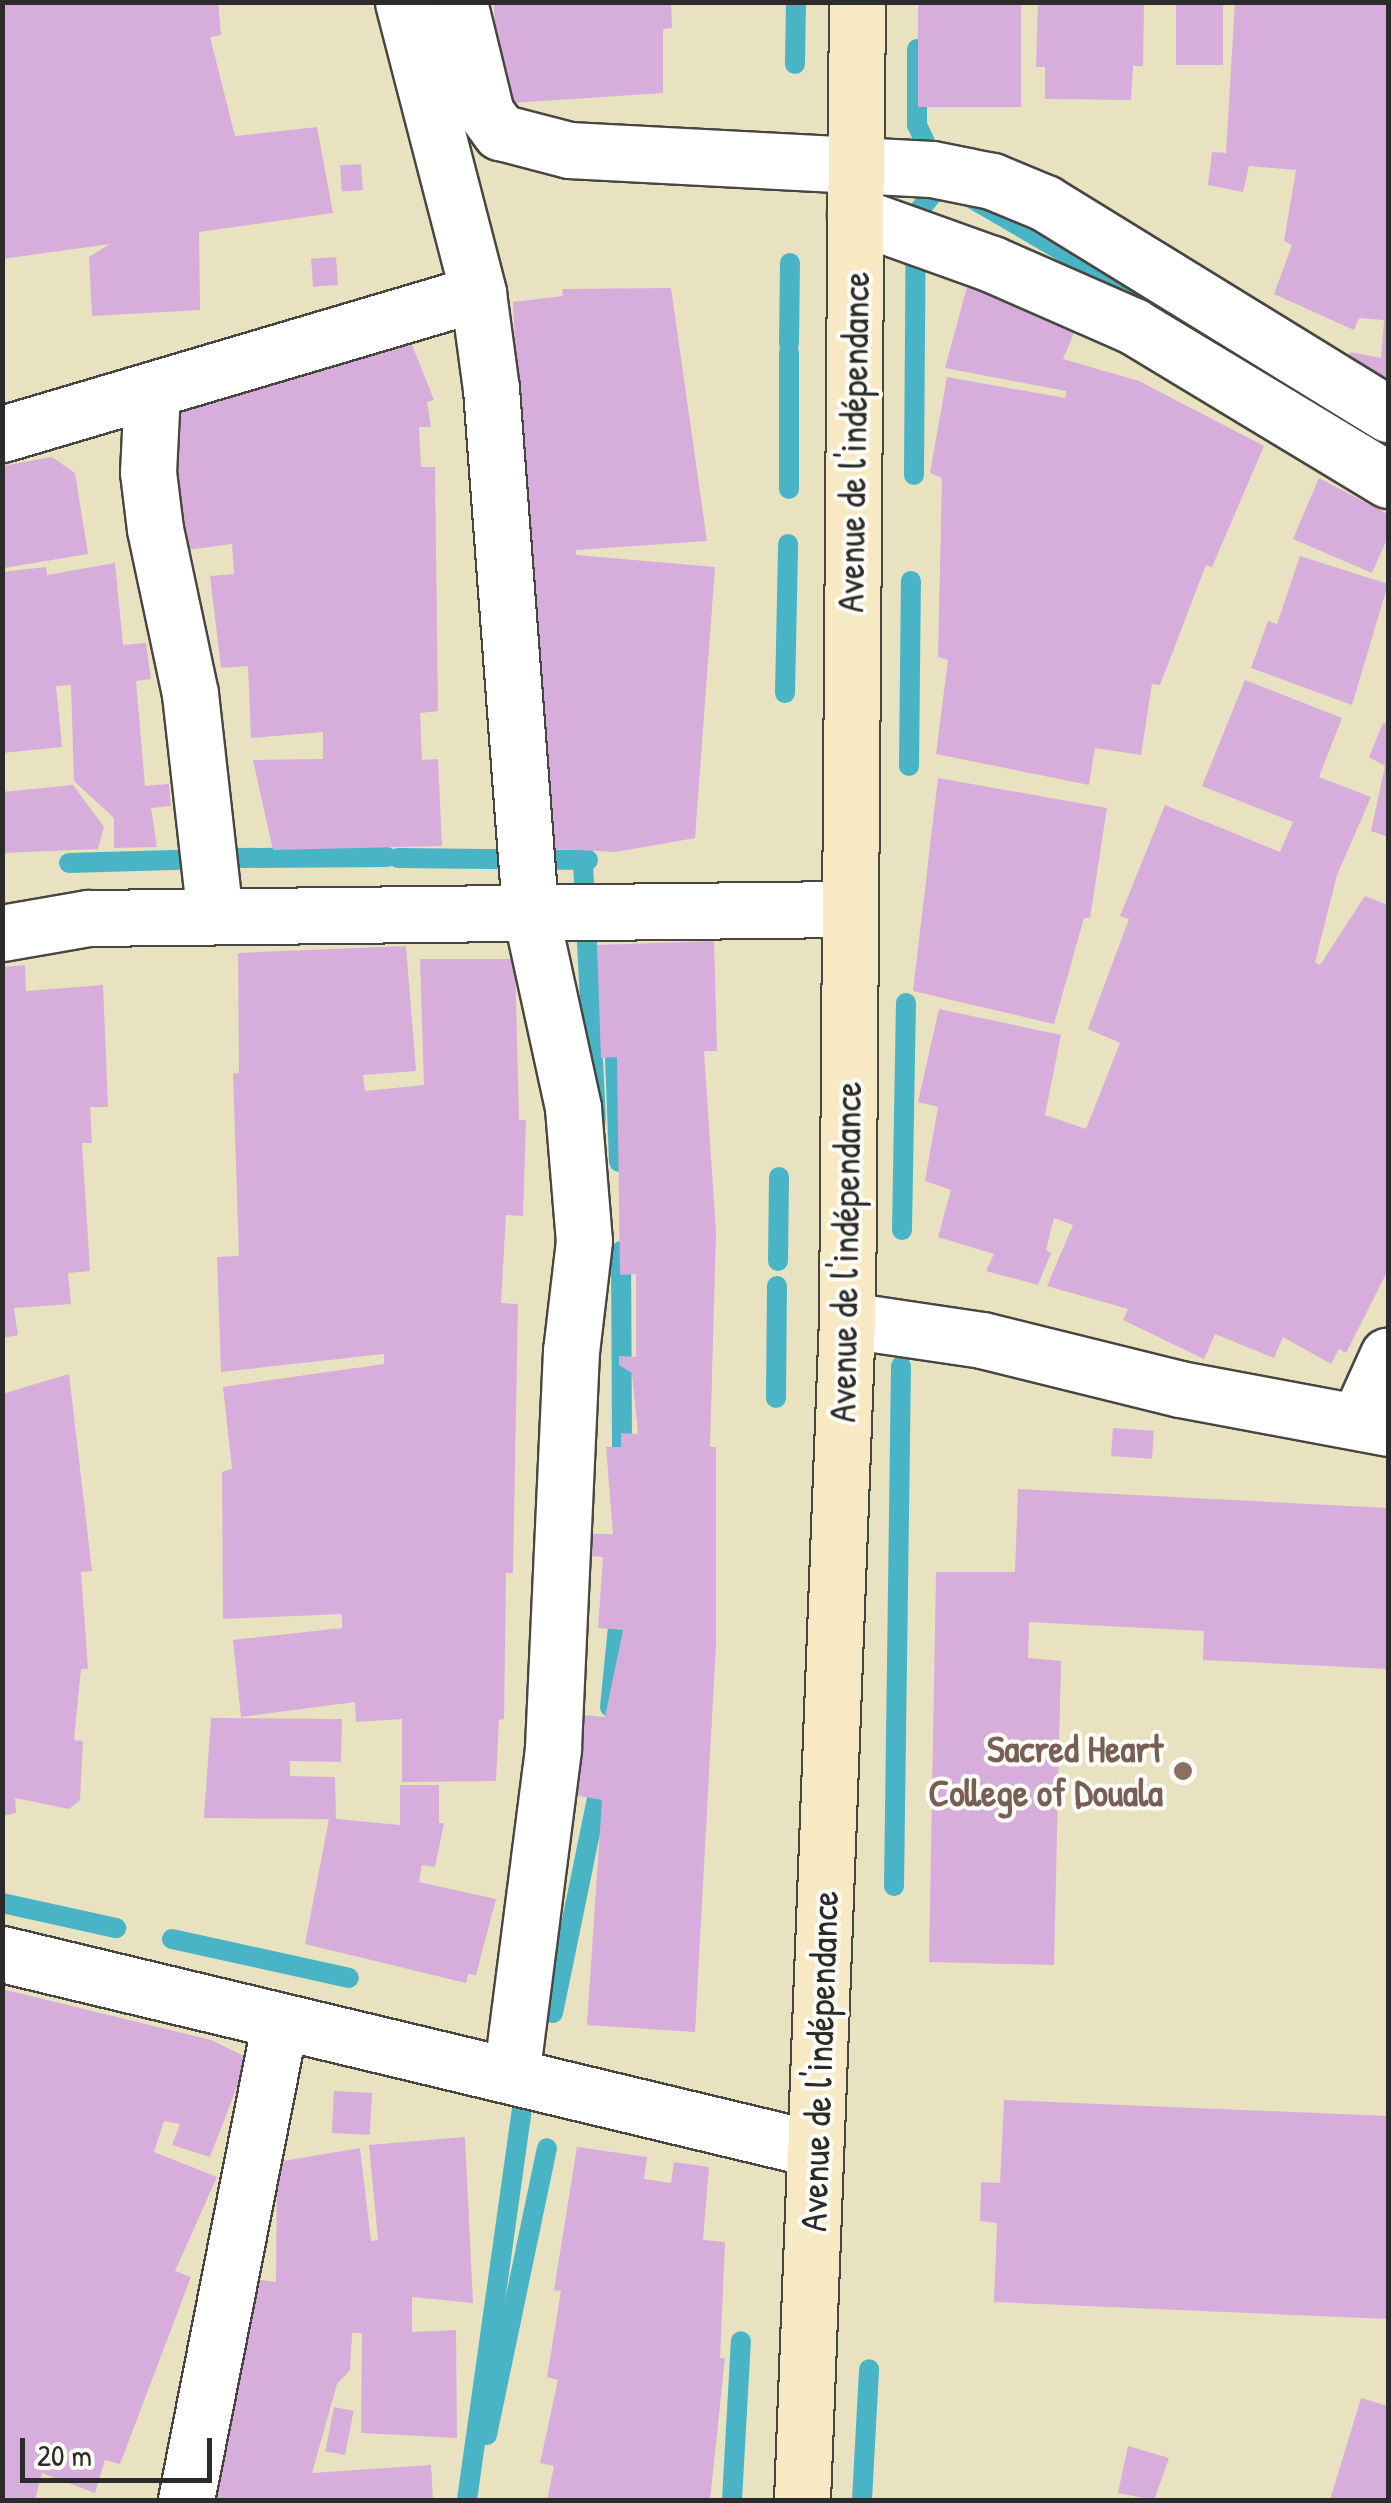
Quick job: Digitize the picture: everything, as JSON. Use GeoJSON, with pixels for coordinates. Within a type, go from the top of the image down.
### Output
{"type":"FeatureCollection","features":[{"type":"Feature","properties":{"kind":"main road","name":"Avenue de l'indépendance"},"geometry":{"type":"LineString","coordinates":[[802,2500],[846,1320],[857,2]]}},
{"type":"Feature","properties":{"kind":"street"},"geometry":{"type":"LineString","coordinates":[[402,2],[478,293],[492,389],[530,910],[573,1108],[584,1241],[571,1351],[552,1749],[511,2075]]}},
{"type":"Feature","properties":{"kind":"street"},"geometry":{"type":"LineString","coordinates":[[459,2],[486,113],[500,132],[530,145],[856,190],[992,181],[1045,204],[1388,414]]}},
{"type":"Feature","properties":{"kind":"street"},"geometry":{"type":"LineString","coordinates":[[856,190],[992,264],[1133,326],[1388,480]]}},
{"type":"Feature","properties":{"kind":"street"},"geometry":{"type":"LineString","coordinates":[[6,423],[152,392],[478,293]]}},
{"type":"Feature","properties":{"kind":"street"},"geometry":{"type":"LineString","coordinates":[[152,392],[148,472],[154,529],[190,694],[215,916]]}},
{"type":"Feature","properties":{"kind":"street"},"geometry":{"type":"LineString","coordinates":[[2,933],[88,918],[848,908]]}},
{"type":"Feature","properties":{"kind":"street"},"geometry":{"type":"LineString","coordinates":[[846,1320],[982,1340],[1180,1389],[1373,1424],[1388,1356]]}},
{"type":"Feature","properties":{"kind":"street"},"geometry":{"type":"LineString","coordinates":[[2,1954],[816,2149]]}},
{"type":"Feature","properties":{"kind":"street"},"geometry":{"type":"LineString","coordinates":[[186,2500],[280,2021]]}},
{"type":"Feature","properties":{"kind":"building"},"geometry":{"type":"Polygon","coordinates":[[[2,2],[218,2],[221,35],[210,37],[235,136],[317,127],[333,213],[199,232],[200,310],[92,316],[89,257],[110,244],[2,259],[2,2]]]}},
{"type":"Feature","properties":{"kind":"building"},"geometry":{"type":"Polygon","coordinates":[[[494,2],[671,2],[672,28],[663,29],[663,93],[497,104],[494,2]]]}},
{"type":"Feature","properties":{"kind":"building"},"geometry":{"type":"Polygon","coordinates":[[[918,2],[1021,2],[1021,107],[918,107],[918,2]]]}},
{"type":"Feature","properties":{"kind":"building"},"geometry":{"type":"Polygon","coordinates":[[[1038,2],[1144,2],[1143,66],[1133,66],[1131,100],[1045,99],[1045,67],[1036,67],[1038,2]]]}},
{"type":"Feature","properties":{"kind":"building"},"geometry":{"type":"Polygon","coordinates":[[[1176,2],[1223,2],[1223,65],[1176,65],[1176,2]]]}},
{"type":"Feature","properties":{"kind":"building"},"geometry":{"type":"Polygon","coordinates":[[[1235,2],[1388,2],[1388,391],[1342,378],[1350,352],[1381,358],[1384,320],[1359,318],[1354,330],[1274,294],[1292,245],[1284,241],[1296,170],[1249,166],[1243,192],[1208,185],[1212,152],[1226,153],[1235,2]]]}},
{"type":"Feature","properties":{"kind":"building"},"geometry":{"type":"Polygon","coordinates":[[[361,164],[363,190],[342,191],[340,165],[361,164]]]}},
{"type":"Feature","properties":{"kind":"building"},"geometry":{"type":"Polygon","coordinates":[[[336,257],[338,285],[313,287],[311,259],[336,257]]]}},
{"type":"Feature","properties":{"kind":"building"},"geometry":{"type":"Polygon","coordinates":[[[967,287],[1078,324],[1063,359],[1139,381],[1264,446],[1212,567],[1206,565],[1160,685],[1152,684],[1141,755],[1095,748],[1089,785],[936,754],[948,660],[938,657],[942,478],[930,473],[947,377],[1065,398],[1066,391],[945,368],[967,287]]]}},
{"type":"Feature","properties":{"kind":"building"},"geometry":{"type":"Polygon","coordinates":[[[671,288],[707,541],[576,550],[576,555],[715,567],[695,838],[616,852],[538,848],[513,302],[563,296],[562,289],[671,288]]]}},
{"type":"Feature","properties":{"kind":"building"},"geometry":{"type":"Polygon","coordinates":[[[407,332],[434,400],[427,402],[431,427],[419,427],[421,467],[435,467],[438,711],[420,713],[422,760],[438,759],[442,846],[273,850],[253,760],[323,759],[323,732],[251,738],[248,666],[221,668],[210,576],[234,574],[232,544],[187,550],[162,401],[307,364],[310,372],[407,332]]]}},
{"type":"Feature","properties":{"kind":"building"},"geometry":{"type":"Polygon","coordinates":[[[52,457],[75,473],[88,554],[4,568],[2,466],[52,457]]]}},
{"type":"Feature","properties":{"kind":"building"},"geometry":{"type":"Polygon","coordinates":[[[1319,478],[1388,514],[1388,537],[1372,573],[1293,539],[1319,478]]]}},
{"type":"Feature","properties":{"kind":"building"},"geometry":{"type":"Polygon","coordinates":[[[1300,556],[1388,584],[1352,705],[1251,668],[1268,621],[1277,624],[1300,556]]]}},
{"type":"Feature","properties":{"kind":"building"},"geometry":{"type":"Polygon","coordinates":[[[115,563],[123,645],[146,643],[151,679],[136,681],[145,786],[169,784],[171,806],[151,808],[157,847],[114,848],[114,818],[74,781],[71,685],[56,686],[62,747],[2,753],[2,572],[46,567],[47,575],[115,563]]]}},
{"type":"Feature","properties":{"kind":"building"},"geometry":{"type":"Polygon","coordinates":[[[1245,680],[1342,718],[1319,777],[1371,797],[1337,875],[1315,962],[1320,965],[1365,896],[1388,905],[1388,1270],[1346,1353],[1339,1349],[1331,1364],[1283,1337],[1274,1358],[1215,1334],[1204,1359],[1123,1320],[1128,1309],[1047,1286],[1073,1225],[1054,1218],[1046,1250],[1051,1253],[1038,1285],[986,1271],[994,1254],[938,1237],[951,1190],[925,1181],[938,1107],[918,1102],[939,1009],[1061,1035],[1045,1115],[1086,1129],[1120,1043],[1088,1029],[1129,919],[1120,916],[1165,805],[1280,852],[1293,822],[1202,786],[1245,680]]]}},
{"type":"Feature","properties":{"kind":"building"},"geometry":{"type":"Polygon","coordinates":[[[1383,723],[1388,724],[1388,837],[1371,831],[1385,766],[1369,757],[1383,723]]]}},
{"type":"Feature","properties":{"kind":"building"},"geometry":{"type":"Polygon","coordinates":[[[938,778],[1107,808],[1090,918],[1084,918],[1054,1024],[913,991],[938,778]]]}},
{"type":"Feature","properties":{"kind":"building"},"geometry":{"type":"Polygon","coordinates":[[[73,785],[104,827],[98,849],[2,853],[2,792],[73,785]]]}},
{"type":"Feature","properties":{"kind":"building"},"geometry":{"type":"Polygon","coordinates":[[[714,941],[717,1051],[704,1051],[716,1233],[710,1447],[716,1447],[716,1644],[695,2032],[587,2025],[602,1800],[569,1794],[582,1715],[605,1717],[623,1630],[598,1628],[603,1557],[589,1556],[586,1534],[613,1534],[606,1447],[621,1447],[621,1433],[638,1434],[632,1373],[619,1365],[619,1356],[636,1357],[636,1274],[620,1275],[617,1057],[601,1058],[597,945],[714,941]]]}},
{"type":"Feature","properties":{"kind":"building"},"geometry":{"type":"Polygon","coordinates":[[[406,946],[416,1071],[363,1075],[365,1091],[424,1085],[420,959],[515,959],[519,1120],[526,1120],[523,1216],[506,1215],[501,1303],[518,1304],[513,1573],[506,1573],[504,1719],[499,1720],[496,1781],[402,1782],[402,1719],[356,1722],[355,1702],[241,1717],[233,1640],[342,1628],[342,1614],[223,1619],[222,1472],[232,1469],[223,1387],[384,1364],[384,1354],[221,1372],[217,1257],[239,1256],[233,1074],[239,1073],[238,953],[406,946]]]}},
{"type":"Feature","properties":{"kind":"building"},"geometry":{"type":"Polygon","coordinates":[[[25,965],[26,991],[103,985],[108,1107],[90,1107],[92,1143],[82,1143],[90,1271],[68,1273],[71,1304],[14,1308],[18,1335],[2,1338],[2,967],[25,965]]]}},
{"type":"Feature","properties":{"kind":"building"},"geometry":{"type":"Polygon","coordinates":[[[69,1374],[92,1571],[81,1572],[88,1669],[81,1669],[74,1740],[83,1741],[80,1800],[69,1809],[15,1798],[16,1813],[2,1816],[2,1394],[69,1374]]]}},
{"type":"Feature","properties":{"kind":"building"},"geometry":{"type":"Polygon","coordinates":[[[1113,1428],[1154,1431],[1152,1459],[1111,1456],[1113,1428]]]}},
{"type":"Feature","properties":{"kind":"building"},"geometry":{"type":"Polygon","coordinates":[[[1018,1489],[1388,1508],[1388,1669],[1203,1660],[1204,1631],[1029,1622],[1028,1658],[1061,1661],[1054,1965],[929,1962],[936,1572],[1015,1572],[1018,1489]]]}},
{"type":"Feature","properties":{"kind":"building"},"geometry":{"type":"Polygon","coordinates":[[[211,1718],[342,1719],[341,1762],[290,1761],[290,1776],[335,1777],[336,1819],[400,1825],[400,1785],[439,1785],[439,1823],[444,1823],[435,1867],[422,1865],[419,1882],[496,1899],[476,1975],[468,1974],[466,1983],[305,1944],[329,1819],[204,1818],[211,1718]]]}},
{"type":"Feature","properties":{"kind":"building"},"geometry":{"type":"Polygon","coordinates":[[[2,1989],[211,2040],[248,2058],[210,2157],[172,2145],[180,2124],[164,2121],[154,2152],[217,2177],[175,2271],[191,2277],[120,2464],[105,2460],[95,2493],[42,2473],[35,2500],[2,2497],[2,1989]]]}},
{"type":"Feature","properties":{"kind":"building"},"geometry":{"type":"Polygon","coordinates":[[[334,2091],[372,2093],[370,2135],[332,2133],[334,2091]]]}},
{"type":"Feature","properties":{"kind":"building"},"geometry":{"type":"Polygon","coordinates":[[[1004,2100],[1388,2116],[1388,2319],[994,2302],[997,2223],[980,2221],[981,2182],[1000,2183],[1004,2100]]]}},
{"type":"Feature","properties":{"kind":"building"},"geometry":{"type":"Polygon","coordinates":[[[465,2137],[473,2303],[412,2297],[412,2332],[456,2330],[457,2438],[361,2433],[362,2333],[352,2333],[350,2370],[337,2384],[312,2473],[431,2465],[433,2500],[202,2500],[254,2279],[276,2282],[277,2162],[360,2148],[371,2241],[378,2240],[369,2145],[465,2137]]]}},
{"type":"Feature","properties":{"kind":"building"},"geometry":{"type":"Polygon","coordinates":[[[577,2147],[647,2157],[644,2179],[671,2183],[674,2162],[709,2167],[703,2240],[725,2242],[720,2358],[725,2358],[710,2500],[547,2500],[554,2466],[540,2463],[558,2380],[547,2377],[561,2291],[554,2290],[577,2147]]]}},
{"type":"Feature","properties":{"kind":"building"},"geometry":{"type":"Polygon","coordinates":[[[1361,2398],[1388,2406],[1388,2500],[1330,2500],[1361,2398]]]}},
{"type":"Feature","properties":{"kind":"building"},"geometry":{"type":"Polygon","coordinates":[[[334,2407],[354,2411],[345,2455],[325,2451],[334,2407]]]}},
{"type":"Feature","properties":{"kind":"building"},"geometry":{"type":"Polygon","coordinates":[[[1128,2446],[1169,2458],[1154,2500],[1118,2493],[1128,2446]]]}},
{"type":"Feature","properties":{"kind":"waterway"},"geometry":{"type":"LineString","coordinates":[[795,64],[796,2]]}},
{"type":"Feature","properties":{"kind":"waterway"},"geometry":{"type":"LineString","coordinates":[[917,49],[917,125],[935,163]]}},
{"type":"Feature","properties":{"kind":"waterway"},"geometry":{"type":"LineString","coordinates":[[914,475],[916,214],[936,190]]}},
{"type":"Feature","properties":{"kind":"waterway"},"geometry":{"type":"LineString","coordinates":[[971,198],[1257,365]]}},
{"type":"Feature","properties":{"kind":"waterway"},"geometry":{"type":"LineString","coordinates":[[789,343],[790,263]]}},
{"type":"Feature","properties":{"kind":"waterway"},"geometry":{"type":"LineString","coordinates":[[789,352],[789,489]]}},
{"type":"Feature","properties":{"kind":"waterway"},"geometry":{"type":"LineString","coordinates":[[785,693],[788,544]]}},
{"type":"Feature","properties":{"kind":"waterway"},"geometry":{"type":"LineString","coordinates":[[909,766],[911,581]]}},
{"type":"Feature","properties":{"kind":"waterway"},"geometry":{"type":"LineString","coordinates":[[581,824],[596,1119]]}},
{"type":"Feature","properties":{"kind":"waterway"},"geometry":{"type":"LineString","coordinates":[[238,858],[387,857]]}},
{"type":"Feature","properties":{"kind":"waterway"},"geometry":{"type":"LineString","coordinates":[[398,858],[588,860]]}},
{"type":"Feature","properties":{"kind":"waterway"},"geometry":{"type":"LineString","coordinates":[[69,863],[207,859]]}},
{"type":"Feature","properties":{"kind":"waterway"},"geometry":{"type":"LineString","coordinates":[[902,1230],[906,1003]]}},
{"type":"Feature","properties":{"kind":"waterway"},"geometry":{"type":"LineString","coordinates":[[614,1031],[619,1162]]}},
{"type":"Feature","properties":{"kind":"waterway"},"geometry":{"type":"LineString","coordinates":[[778,1261],[779,1177]]}},
{"type":"Feature","properties":{"kind":"waterway"},"geometry":{"type":"LineString","coordinates":[[621,1251],[622,1457]]}},
{"type":"Feature","properties":{"kind":"waterway"},"geometry":{"type":"LineString","coordinates":[[776,1398],[777,1286]]}},
{"type":"Feature","properties":{"kind":"waterway"},"geometry":{"type":"LineString","coordinates":[[894,1886],[901,1366]]}},
{"type":"Feature","properties":{"kind":"waterway"},"geometry":{"type":"LineString","coordinates":[[610,1707],[620,1606]]}},
{"type":"Feature","properties":{"kind":"waterway"},"geometry":{"type":"LineString","coordinates":[[553,2013],[602,1775]]}},
{"type":"Feature","properties":{"kind":"waterway"},"geometry":{"type":"LineString","coordinates":[[2,1903],[116,1928]]}},
{"type":"Feature","properties":{"kind":"waterway"},"geometry":{"type":"LineString","coordinates":[[172,1939],[349,1978]]}},
{"type":"Feature","properties":{"kind":"waterway"},"geometry":{"type":"LineString","coordinates":[[467,2500],[524,2096]]}},
{"type":"Feature","properties":{"kind":"waterway"},"geometry":{"type":"LineString","coordinates":[[487,2435],[547,2148]]}},
{"type":"Feature","properties":{"kind":"waterway"},"geometry":{"type":"LineString","coordinates":[[732,2500],[741,2341]]}},
{"type":"Feature","properties":{"kind":"waterway"},"geometry":{"type":"LineString","coordinates":[[862,2500],[869,2369]]}},
{"type":"Feature","properties":{"kind":"place","name":"Sacred Heart College of Douala"},"geometry":{"type":"Point","coordinates":[1183,1771]}}]}
